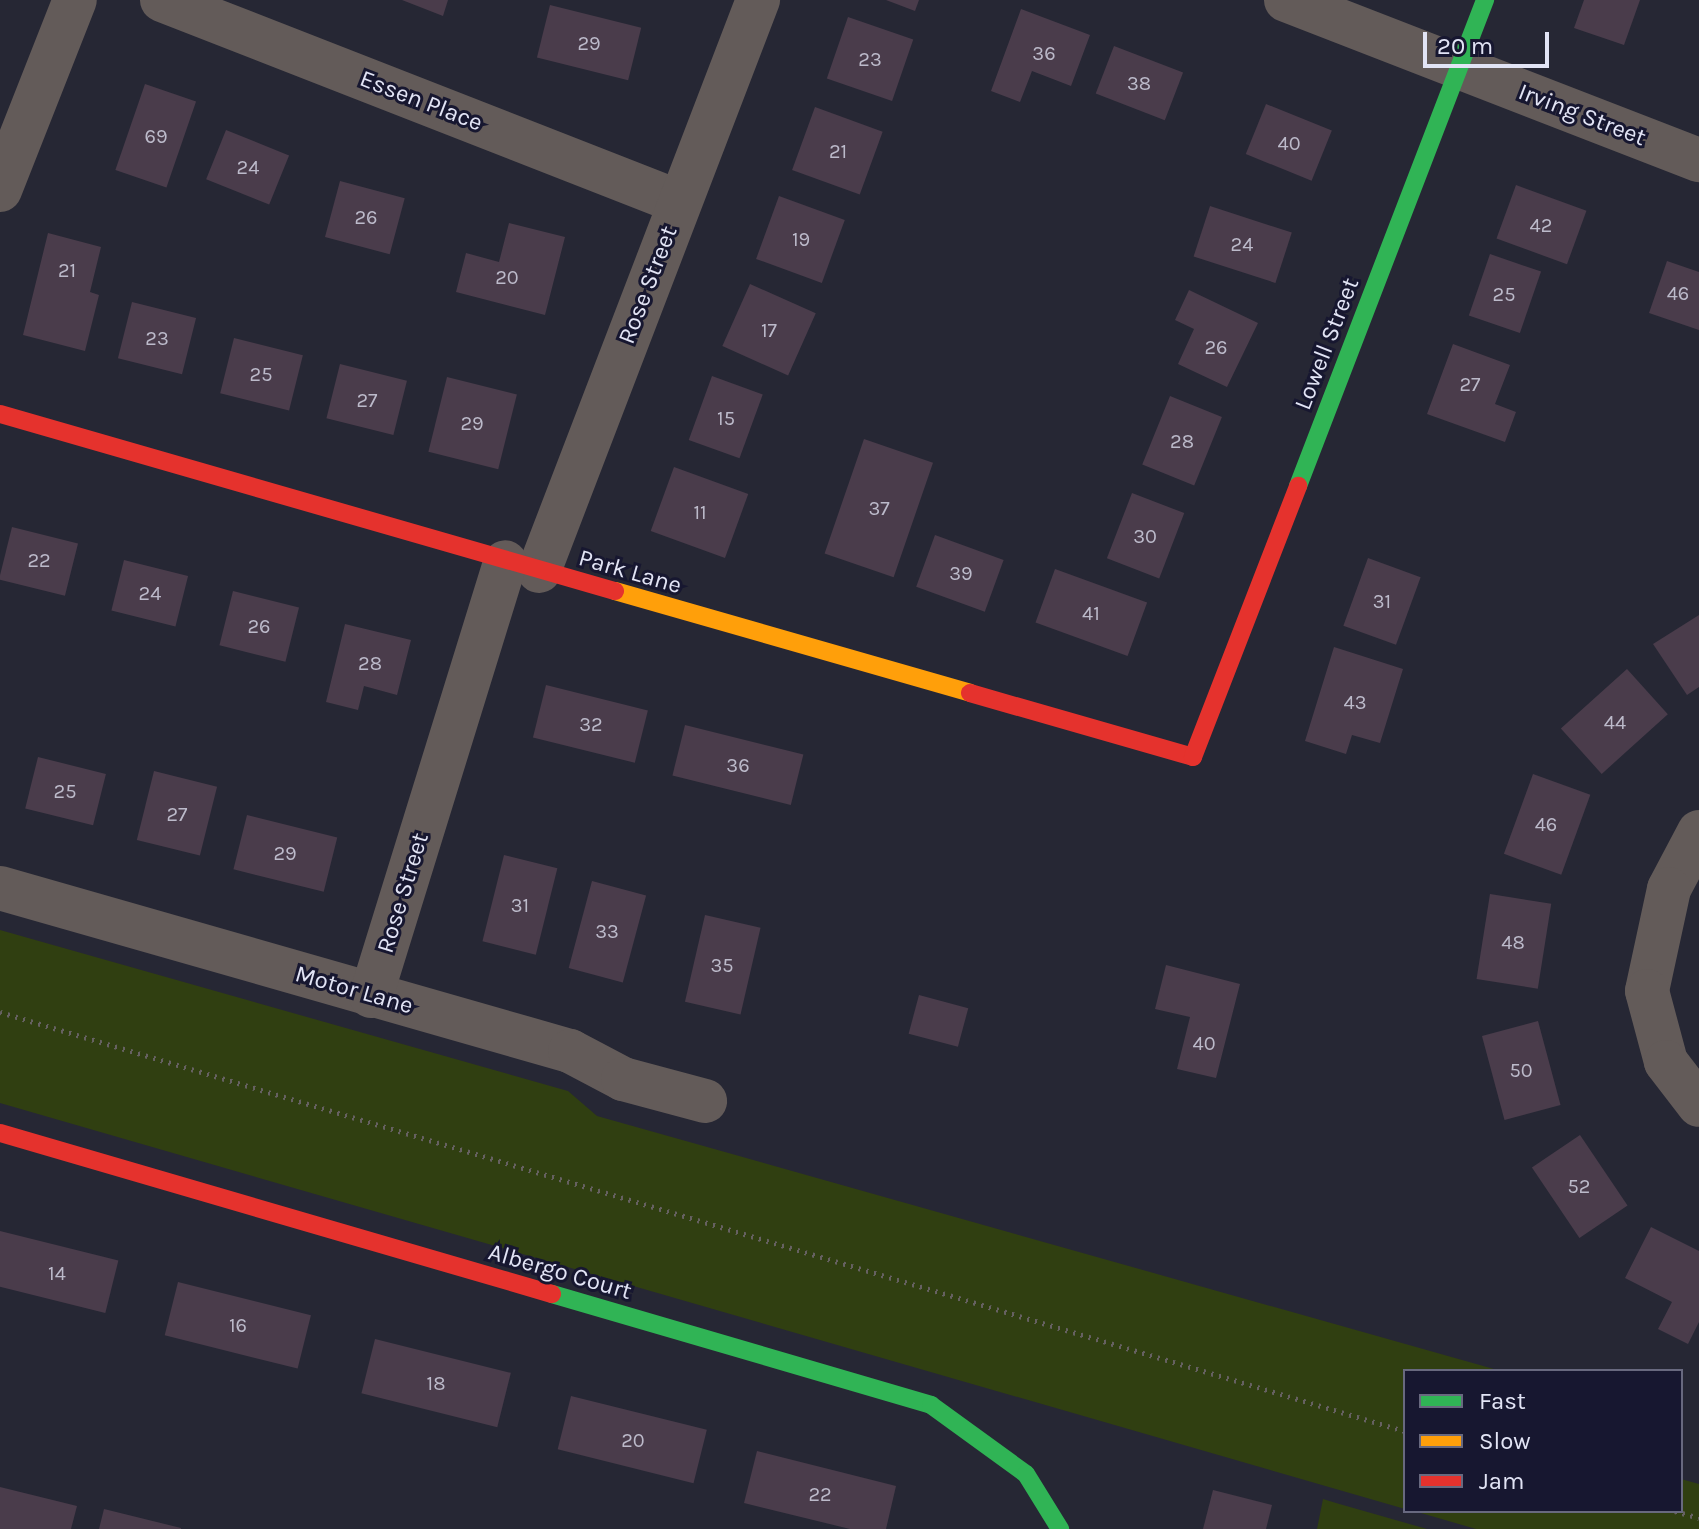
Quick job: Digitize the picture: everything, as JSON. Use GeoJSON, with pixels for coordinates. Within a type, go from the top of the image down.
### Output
{"type":"FeatureCollection","features":[{"type":"Feature","properties":{"kind":"street"},"geometry":{"type":"LineString","coordinates":[[0,190],[75,0]]}},
{"type":"Feature","properties":{"kind":"street","name":"Essen Place"},"geometry":{"type":"LineString","coordinates":[[162,0],[679,202]]}},
{"type":"Feature","properties":{"kind":"street","name":"Rose Street"},"geometry":{"type":"LineString","coordinates":[[371,996],[522,566],[679,202],[758,0]]}},
{"type":"Feature","properties":{"kind":"street","name":"Irving Street"},"geometry":{"type":"LineString","coordinates":[[1286,0],[1699,160]]}},
{"type":"Feature","properties":{"kind":"street","name":"Lowell Street"},"geometry":{"type":"LineString","coordinates":[[1213,705],[1485,0]]}},
{"type":"Feature","properties":{"kind":"street","name":"Park Lane"},"geometry":{"type":"LineString","coordinates":[[0,414],[1193,757],[1213,705]]}},
{"type":"Feature","properties":{"kind":"street"},"geometry":{"type":"LineString","coordinates":[[1699,832],[1669,889],[1653,941],[1647,991],[1652,1021],[1666,1062],[1699,1105]]}},
{"type":"Feature","properties":{"kind":"street","name":"Motor Lane"},"geometry":{"type":"LineString","coordinates":[[0,888],[570,1051],[623,1079],[705,1101]]}},
{"type":"Feature","properties":{"kind":"street","name":"Albergo Court"},"geometry":{"type":"LineString","coordinates":[[0,1133],[931,1405],[1026,1474],[1060,1529]]}},
{"type":"Feature","properties":{"kind":"path"},"geometry":{"type":"LineString","coordinates":[[0,1012],[1403,1430]]}},
{"type":"Feature","properties":{"kind":"green space"},"geometry":{"type":"Polygon","coordinates":[[[0,930],[568,1091],[597,1116],[1494,1369],[1403,1369],[1403,1508],[0,1103],[0,930]]]}},
{"type":"Feature","properties":{"kind":"green space"},"geometry":{"type":"Polygon","coordinates":[[[1683,1480],[1699,1484],[1699,1529],[1476,1529],[1421,1513],[1683,1513],[1683,1480]]]}},
{"type":"Feature","properties":{"kind":"green space"},"geometry":{"type":"Polygon","coordinates":[[[1323,1499],[1336,1503],[1427,1529],[1317,1529],[1323,1499]]]}},
{"type":"Feature","properties":{"kind":"building"},"geometry":{"type":"Polygon","coordinates":[[[402,0],[448,0],[443,16],[402,0]]]}},
{"type":"Feature","properties":{"kind":"building"},"geometry":{"type":"Polygon","coordinates":[[[886,0],[919,0],[915,11],[886,0]]]}},
{"type":"Feature","properties":{"kind":"building"},"geometry":{"type":"Polygon","coordinates":[[[1584,0],[1640,0],[1624,45],[1574,28],[1584,0]]]}},
{"type":"Feature","properties":{"kind":"building"},"geometry":{"type":"Polygon","coordinates":[[[550,5],[641,28],[628,80],[537,57],[550,5]]]}},
{"type":"Feature","properties":{"kind":"building"},"geometry":{"type":"Polygon","coordinates":[[[1021,9],[1090,35],[1071,86],[1032,71],[1020,102],[991,91],[1021,9]]]}},
{"type":"Feature","properties":{"kind":"building"},"geometry":{"type":"Polygon","coordinates":[[[848,17],[913,39],[892,101],[827,78],[848,17]]]}},
{"type":"Feature","properties":{"kind":"building"},"geometry":{"type":"Polygon","coordinates":[[[1114,46],[1183,73],[1165,120],[1096,94],[1114,46]]]}},
{"type":"Feature","properties":{"kind":"building"},"geometry":{"type":"Polygon","coordinates":[[[145,84],[196,102],[166,188],[115,170],[145,84]]]}},
{"type":"Feature","properties":{"kind":"building"},"geometry":{"type":"Polygon","coordinates":[[[1266,104],[1332,131],[1312,181],[1246,154],[1266,104]]]}},
{"type":"Feature","properties":{"kind":"building"},"geometry":{"type":"Polygon","coordinates":[[[815,107],[883,132],[860,195],[792,170],[815,107]]]}},
{"type":"Feature","properties":{"kind":"building"},"geometry":{"type":"Polygon","coordinates":[[[226,130],[289,155],[269,205],[206,179],[226,130]]]}},
{"type":"Feature","properties":{"kind":"building"},"geometry":{"type":"Polygon","coordinates":[[[340,181],[405,198],[390,254],[325,237],[340,181]]]}},
{"type":"Feature","properties":{"kind":"building"},"geometry":{"type":"Polygon","coordinates":[[[1516,185],[1586,211],[1567,264],[1497,239],[1516,185]]]}},
{"type":"Feature","properties":{"kind":"building"},"geometry":{"type":"Polygon","coordinates":[[[779,196],[845,220],[822,283],[756,259],[779,196]]]}},
{"type":"Feature","properties":{"kind":"building"},"geometry":{"type":"Polygon","coordinates":[[[1210,206],[1292,233],[1275,283],[1194,256],[1210,206]]]}},
{"type":"Feature","properties":{"kind":"building"},"geometry":{"type":"Polygon","coordinates":[[[509,223],[565,237],[545,315],[456,292],[466,253],[499,262],[509,223]]]}},
{"type":"Feature","properties":{"kind":"building"},"geometry":{"type":"Polygon","coordinates":[[[48,233],[101,247],[90,292],[99,295],[85,351],[23,335],[48,233]]]}},
{"type":"Feature","properties":{"kind":"building"},"geometry":{"type":"Polygon","coordinates":[[[1490,254],[1541,272],[1520,333],[1469,315],[1490,254]]]}},
{"type":"Feature","properties":{"kind":"building"},"geometry":{"type":"Polygon","coordinates":[[[1667,261],[1699,272],[1699,330],[1649,313],[1667,261]]]}},
{"type":"Feature","properties":{"kind":"building"},"geometry":{"type":"Polygon","coordinates":[[[750,284],[816,313],[788,375],[722,346],[750,284]]]}},
{"type":"Feature","properties":{"kind":"building"},"geometry":{"type":"Polygon","coordinates":[[[1189,290],[1258,323],[1227,387],[1178,364],[1194,329],[1175,320],[1189,290]]]}},
{"type":"Feature","properties":{"kind":"building"},"geometry":{"type":"Polygon","coordinates":[[[132,302],[196,318],[182,374],[118,358],[132,302]]]}},
{"type":"Feature","properties":{"kind":"building"},"geometry":{"type":"Polygon","coordinates":[[[234,338],[303,355],[289,410],[220,393],[234,338]]]}},
{"type":"Feature","properties":{"kind":"building"},"geometry":{"type":"Polygon","coordinates":[[[1453,344],[1510,365],[1495,404],[1516,412],[1505,442],[1427,414],[1453,344]]]}},
{"type":"Feature","properties":{"kind":"building"},"geometry":{"type":"Polygon","coordinates":[[[340,364],[407,381],[393,435],[326,418],[340,364]]]}},
{"type":"Feature","properties":{"kind":"building"},"geometry":{"type":"Polygon","coordinates":[[[712,376],[763,394],[739,458],[689,440],[712,376]]]}},
{"type":"Feature","properties":{"kind":"building"},"geometry":{"type":"Polygon","coordinates":[[[447,377],[517,394],[498,469],[428,452],[447,377]]]}},
{"type":"Feature","properties":{"kind":"building"},"geometry":{"type":"Polygon","coordinates":[[[1170,396],[1222,417],[1194,486],[1142,465],[1170,396]]]}},
{"type":"Feature","properties":{"kind":"building"},"geometry":{"type":"Polygon","coordinates":[[[864,439],[933,463],[894,577],[825,553],[864,439]]]}},
{"type":"Feature","properties":{"kind":"building"},"geometry":{"type":"Polygon","coordinates":[[[674,467],[748,494],[725,558],[651,531],[674,467]]]}},
{"type":"Feature","properties":{"kind":"building"},"geometry":{"type":"Polygon","coordinates":[[[1132,493],[1184,513],[1159,578],[1107,558],[1132,493]]]}},
{"type":"Feature","properties":{"kind":"building"},"geometry":{"type":"Polygon","coordinates":[[[12,527],[78,543],[65,596],[0,580],[12,527]]]}},
{"type":"Feature","properties":{"kind":"building"},"geometry":{"type":"Polygon","coordinates":[[[935,535],[1004,560],[985,612],[916,587],[935,535]]]}},
{"type":"Feature","properties":{"kind":"building"},"geometry":{"type":"Polygon","coordinates":[[[1368,558],[1421,577],[1396,645],[1343,626],[1368,558]]]}},
{"type":"Feature","properties":{"kind":"building"},"geometry":{"type":"Polygon","coordinates":[[[124,560],[188,576],[175,626],[111,610],[124,560]]]}},
{"type":"Feature","properties":{"kind":"building"},"geometry":{"type":"Polygon","coordinates":[[[1055,569],[1147,603],[1128,656],[1036,623],[1055,569]]]}},
{"type":"Feature","properties":{"kind":"building"},"geometry":{"type":"Polygon","coordinates":[[[233,591],[299,607],[285,662],[219,645],[233,591]]]}},
{"type":"Feature","properties":{"kind":"building"},"geometry":{"type":"Polygon","coordinates":[[[1699,615],[1699,687],[1687,695],[1653,644],[1699,615]]]}},
{"type":"Feature","properties":{"kind":"building"},"geometry":{"type":"Polygon","coordinates":[[[345,624],[411,640],[397,695],[364,686],[358,710],[326,702],[345,624]]]}},
{"type":"Feature","properties":{"kind":"building"},"geometry":{"type":"Polygon","coordinates":[[[1334,647],[1403,669],[1380,743],[1352,735],[1346,754],[1305,741],[1334,647]]]}},
{"type":"Feature","properties":{"kind":"building"},"geometry":{"type":"Polygon","coordinates":[[[1627,669],[1668,714],[1602,774],[1561,729],[1627,669]]]}},
{"type":"Feature","properties":{"kind":"building"},"geometry":{"type":"Polygon","coordinates":[[[546,685],[648,710],[635,763],[533,737],[546,685]]]}},
{"type":"Feature","properties":{"kind":"building"},"geometry":{"type":"Polygon","coordinates":[[[685,725],[803,755],[791,805],[672,775],[685,725]]]}},
{"type":"Feature","properties":{"kind":"building"},"geometry":{"type":"Polygon","coordinates":[[[38,757],[106,774],[93,825],[25,808],[38,757]]]}},
{"type":"Feature","properties":{"kind":"building"},"geometry":{"type":"Polygon","coordinates":[[[154,771],[217,787],[200,856],[137,840],[154,771]]]}},
{"type":"Feature","properties":{"kind":"building"},"geometry":{"type":"Polygon","coordinates":[[[1533,774],[1590,795],[1561,875],[1504,854],[1533,774]]]}},
{"type":"Feature","properties":{"kind":"building"},"geometry":{"type":"Polygon","coordinates":[[[247,815],[337,837],[324,892],[233,869],[247,815]]]}},
{"type":"Feature","properties":{"kind":"building"},"geometry":{"type":"Polygon","coordinates":[[[504,855],[557,868],[536,955],[482,941],[504,855]]]}},
{"type":"Feature","properties":{"kind":"building"},"geometry":{"type":"Polygon","coordinates":[[[592,881],[646,895],[623,982],[569,968],[592,881]]]}},
{"type":"Feature","properties":{"kind":"building"},"geometry":{"type":"Polygon","coordinates":[[[1490,894],[1551,904],[1538,989],[1477,979],[1490,894]]]}},
{"type":"Feature","properties":{"kind":"building"},"geometry":{"type":"Polygon","coordinates":[[[705,915],[761,928],[741,1015],[685,1002],[705,915]]]}},
{"type":"Feature","properties":{"kind":"building"},"geometry":{"type":"Polygon","coordinates":[[[1166,965],[1240,984],[1216,1078],[1177,1069],[1190,1017],[1155,1009],[1166,965]]]}},
{"type":"Feature","properties":{"kind":"building"},"geometry":{"type":"Polygon","coordinates":[[[919,995],[968,1008],[958,1047],[909,1034],[919,995]]]}},
{"type":"Feature","properties":{"kind":"building"},"geometry":{"type":"Polygon","coordinates":[[[1538,1021],[1561,1105],[1504,1120],[1482,1036],[1538,1021]]]}},
{"type":"Feature","properties":{"kind":"building"},"geometry":{"type":"Polygon","coordinates":[[[1580,1135],[1628,1205],[1579,1238],[1532,1167],[1580,1135]]]}},
{"type":"Feature","properties":{"kind":"building"},"geometry":{"type":"Polygon","coordinates":[[[1651,1227],[1699,1251],[1699,1322],[1688,1344],[1658,1329],[1672,1302],[1625,1278],[1651,1227]]]}},
{"type":"Feature","properties":{"kind":"building"},"geometry":{"type":"Polygon","coordinates":[[[0,1231],[118,1261],[105,1313],[0,1287],[0,1231]]]}},
{"type":"Feature","properties":{"kind":"building"},"geometry":{"type":"Polygon","coordinates":[[[178,1282],[311,1315],[298,1369],[165,1335],[178,1282]]]}},
{"type":"Feature","properties":{"kind":"building"},"geometry":{"type":"Polygon","coordinates":[[[375,1339],[511,1373],[497,1427],[361,1393],[375,1339]]]}},
{"type":"Feature","properties":{"kind":"building"},"geometry":{"type":"Polygon","coordinates":[[[571,1396],[707,1430],[694,1483],[558,1449],[571,1396]]]}},
{"type":"Feature","properties":{"kind":"building"},"geometry":{"type":"Polygon","coordinates":[[[757,1451],[896,1486],[886,1529],[850,1529],[744,1503],[757,1451]]]}},
{"type":"Feature","properties":{"kind":"building"},"geometry":{"type":"Polygon","coordinates":[[[0,1487],[77,1506],[71,1529],[0,1529],[0,1487]]]}},
{"type":"Feature","properties":{"kind":"building"},"geometry":{"type":"Polygon","coordinates":[[[1213,1490],[1272,1505],[1266,1529],[1203,1529],[1213,1490]]]}},
{"type":"Feature","properties":{"kind":"building"},"geometry":{"type":"Polygon","coordinates":[[[104,1509],[181,1528],[181,1529],[99,1529],[104,1509]]]}},
{"type":"Feature","properties":{"kind":"traffic: fast"},"geometry":{"type":"LineString","coordinates":[[1298,486],[1485,0]]}},
{"type":"Feature","properties":{"kind":"traffic: fast"},"geometry":{"type":"LineString","coordinates":[[552,1294],[931,1405],[1026,1474],[1060,1529]]}},
{"type":"Feature","properties":{"kind":"traffic: slow"},"geometry":{"type":"LineString","coordinates":[[615,591],[970,693]]}},
{"type":"Feature","properties":{"kind":"traffic: jam"},"geometry":{"type":"LineString","coordinates":[[0,414],[615,591]]}},
{"type":"Feature","properties":{"kind":"traffic: jam"},"geometry":{"type":"LineString","coordinates":[[970,693],[1193,757],[1298,486]]}},
{"type":"Feature","properties":{"kind":"traffic: jam"},"geometry":{"type":"LineString","coordinates":[[0,1133],[552,1294]]}}]}
